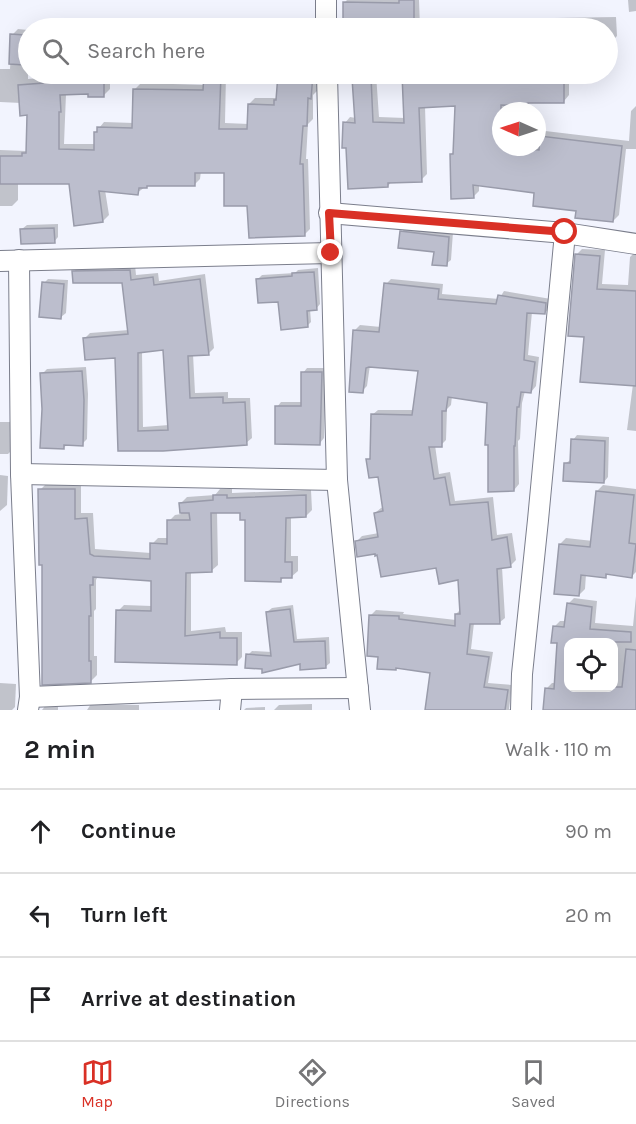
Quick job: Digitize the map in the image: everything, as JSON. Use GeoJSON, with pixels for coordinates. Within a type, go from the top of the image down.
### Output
{"type":"FeatureCollection","features":[{"type":"Feature","properties":{"kind":"street"},"geometry":{"type":"LineString","coordinates":[[326,0],[326,18]]}},
{"type":"Feature","properties":{"kind":"street"},"geometry":{"type":"LineString","coordinates":[[327,84],[337,480],[360,710]]}},
{"type":"Feature","properties":{"kind":"street"},"geometry":{"type":"LineString","coordinates":[[329,213],[565,232],[636,244]]}},
{"type":"Feature","properties":{"kind":"street"},"geometry":{"type":"LineString","coordinates":[[521,710],[522,674],[565,232]]}},
{"type":"Feature","properties":{"kind":"street"},"geometry":{"type":"LineString","coordinates":[[331,253],[10,260],[21,474],[29,703],[232,688],[358,688]]}},
{"type":"Feature","properties":{"kind":"street"},"geometry":{"type":"LineString","coordinates":[[21,474],[337,480]]}},
{"type":"Feature","properties":{"kind":"street"},"geometry":{"type":"LineString","coordinates":[[230,710],[232,688]]}},
{"type":"Feature","properties":{"kind":"building"},"geometry":{"type":"Polygon","coordinates":[[[399,0],[414,0],[414,18],[343,18],[343,2],[399,3],[399,0]]]}},
{"type":"Feature","properties":{"kind":"building"},"geometry":{"type":"Polygon","coordinates":[[[10,34],[18,35],[18,65],[9,64],[10,34]]]}},
{"type":"Feature","properties":{"kind":"building"},"geometry":{"type":"Polygon","coordinates":[[[104,84],[104,97],[88,97],[88,94],[60,95],[59,149],[94,150],[94,132],[97,132],[97,127],[132,128],[133,89],[203,90],[203,84],[221,84],[219,129],[247,129],[248,104],[274,105],[277,84],[312,84],[311,99],[308,98],[307,126],[303,126],[300,164],[303,164],[305,236],[249,238],[247,206],[224,206],[224,173],[195,173],[195,186],[147,186],[147,188],[139,188],[138,195],[99,191],[103,222],[74,226],[69,184],[0,184],[0,156],[22,156],[22,153],[26,153],[27,115],[20,116],[18,85],[104,84]]]}},
{"type":"Feature","properties":{"kind":"building"},"geometry":{"type":"Polygon","coordinates":[[[352,84],[371,84],[373,122],[404,123],[402,84],[564,84],[564,103],[492,102],[492,156],[546,156],[546,137],[622,146],[613,222],[575,218],[576,211],[533,206],[534,193],[473,185],[474,198],[451,199],[450,154],[453,154],[455,106],[419,108],[422,182],[388,183],[388,187],[348,189],[346,148],[342,148],[343,122],[355,123],[352,84]]]}},
{"type":"Feature","properties":{"kind":"building"},"geometry":{"type":"Polygon","coordinates":[[[54,228],[55,243],[21,244],[20,229],[54,228]]]}},
{"type":"Feature","properties":{"kind":"building"},"geometry":{"type":"Polygon","coordinates":[[[400,231],[449,237],[447,266],[432,265],[434,252],[398,248],[400,231]]]}},
{"type":"Feature","properties":{"kind":"building"},"geometry":{"type":"Polygon","coordinates":[[[575,254],[600,256],[597,289],[636,291],[636,386],[580,382],[584,337],[568,336],[575,254]]]}},
{"type":"Feature","properties":{"kind":"building"},"geometry":{"type":"Polygon","coordinates":[[[130,270],[131,280],[153,277],[154,285],[200,279],[209,355],[188,356],[190,398],[223,397],[223,403],[245,402],[247,445],[163,451],[118,451],[115,358],[85,360],[83,338],[128,334],[122,283],[73,283],[72,271],[130,270]],[[163,350],[138,353],[138,431],[168,430],[163,350]]]}},
{"type":"Feature","properties":{"kind":"building"},"geometry":{"type":"Polygon","coordinates":[[[314,272],[317,310],[307,311],[308,327],[281,330],[278,302],[258,303],[256,279],[314,272]]]}},
{"type":"Feature","properties":{"kind":"building"},"geometry":{"type":"Polygon","coordinates":[[[42,282],[64,284],[61,319],[39,317],[42,282]]]}},
{"type":"Feature","properties":{"kind":"building"},"geometry":{"type":"Polygon","coordinates":[[[384,283],[439,289],[438,299],[496,304],[498,295],[546,303],[545,314],[527,313],[524,360],[535,362],[531,393],[521,392],[519,407],[517,407],[514,491],[488,492],[488,445],[485,445],[487,403],[448,397],[446,411],[442,411],[442,447],[429,447],[434,479],[445,477],[450,505],[488,502],[492,540],[507,537],[511,567],[497,569],[500,624],[470,624],[467,654],[489,657],[484,687],[508,690],[505,710],[425,710],[430,673],[396,668],[396,670],[377,669],[378,657],[367,656],[369,615],[399,616],[399,619],[455,626],[455,614],[460,614],[458,580],[439,584],[436,568],[381,577],[377,555],[357,557],[355,541],[378,537],[374,513],[383,511],[378,477],[369,478],[366,459],[370,459],[371,414],[412,415],[418,371],[369,367],[366,368],[363,393],[349,392],[353,330],[379,332],[384,283]]]}},
{"type":"Feature","properties":{"kind":"building"},"geometry":{"type":"Polygon","coordinates":[[[82,371],[83,446],[64,445],[64,449],[40,448],[42,409],[40,373],[82,371]]]}},
{"type":"Feature","properties":{"kind":"building"},"geometry":{"type":"Polygon","coordinates":[[[301,372],[322,372],[320,445],[275,444],[275,406],[301,406],[301,372]]]}},
{"type":"Feature","properties":{"kind":"building"},"geometry":{"type":"Polygon","coordinates":[[[571,439],[605,441],[604,483],[563,481],[564,463],[570,463],[571,439]]]}},
{"type":"Feature","properties":{"kind":"building"},"geometry":{"type":"Polygon","coordinates":[[[38,489],[75,489],[75,519],[87,518],[90,554],[94,556],[150,559],[150,543],[167,544],[167,520],[190,520],[189,513],[180,513],[179,503],[213,500],[213,495],[227,495],[227,498],[306,495],[306,517],[286,518],[285,562],[292,562],[292,578],[281,578],[281,582],[245,581],[245,520],[240,520],[240,513],[211,513],[212,572],[186,573],[185,636],[220,632],[220,638],[237,638],[237,665],[115,662],[116,610],[151,611],[151,581],[93,577],[93,585],[90,585],[91,616],[89,616],[91,683],[42,685],[42,565],[39,565],[38,489]]]}},
{"type":"Feature","properties":{"kind":"building"},"geometry":{"type":"Polygon","coordinates":[[[596,491],[634,495],[629,543],[636,544],[632,578],[606,574],[606,578],[581,575],[579,596],[554,594],[559,544],[590,547],[596,491]]]}},
{"type":"Feature","properties":{"kind":"building"},"geometry":{"type":"Polygon","coordinates":[[[567,603],[592,607],[590,629],[631,632],[631,642],[618,642],[618,638],[564,638],[564,692],[618,692],[618,687],[622,687],[626,649],[636,650],[636,710],[543,710],[545,688],[554,689],[557,643],[551,643],[553,626],[564,627],[567,603]]]}},
{"type":"Feature","properties":{"kind":"building"},"geometry":{"type":"Polygon","coordinates":[[[290,609],[294,642],[325,641],[326,668],[300,670],[300,664],[262,673],[262,669],[245,668],[246,654],[271,656],[266,612],[290,609]]]}},
{"type":"Feature","properties":{"kind":"route"},"geometry":{"type":"LineString","coordinates":[[331,253],[329,213],[565,232]]}}]}
